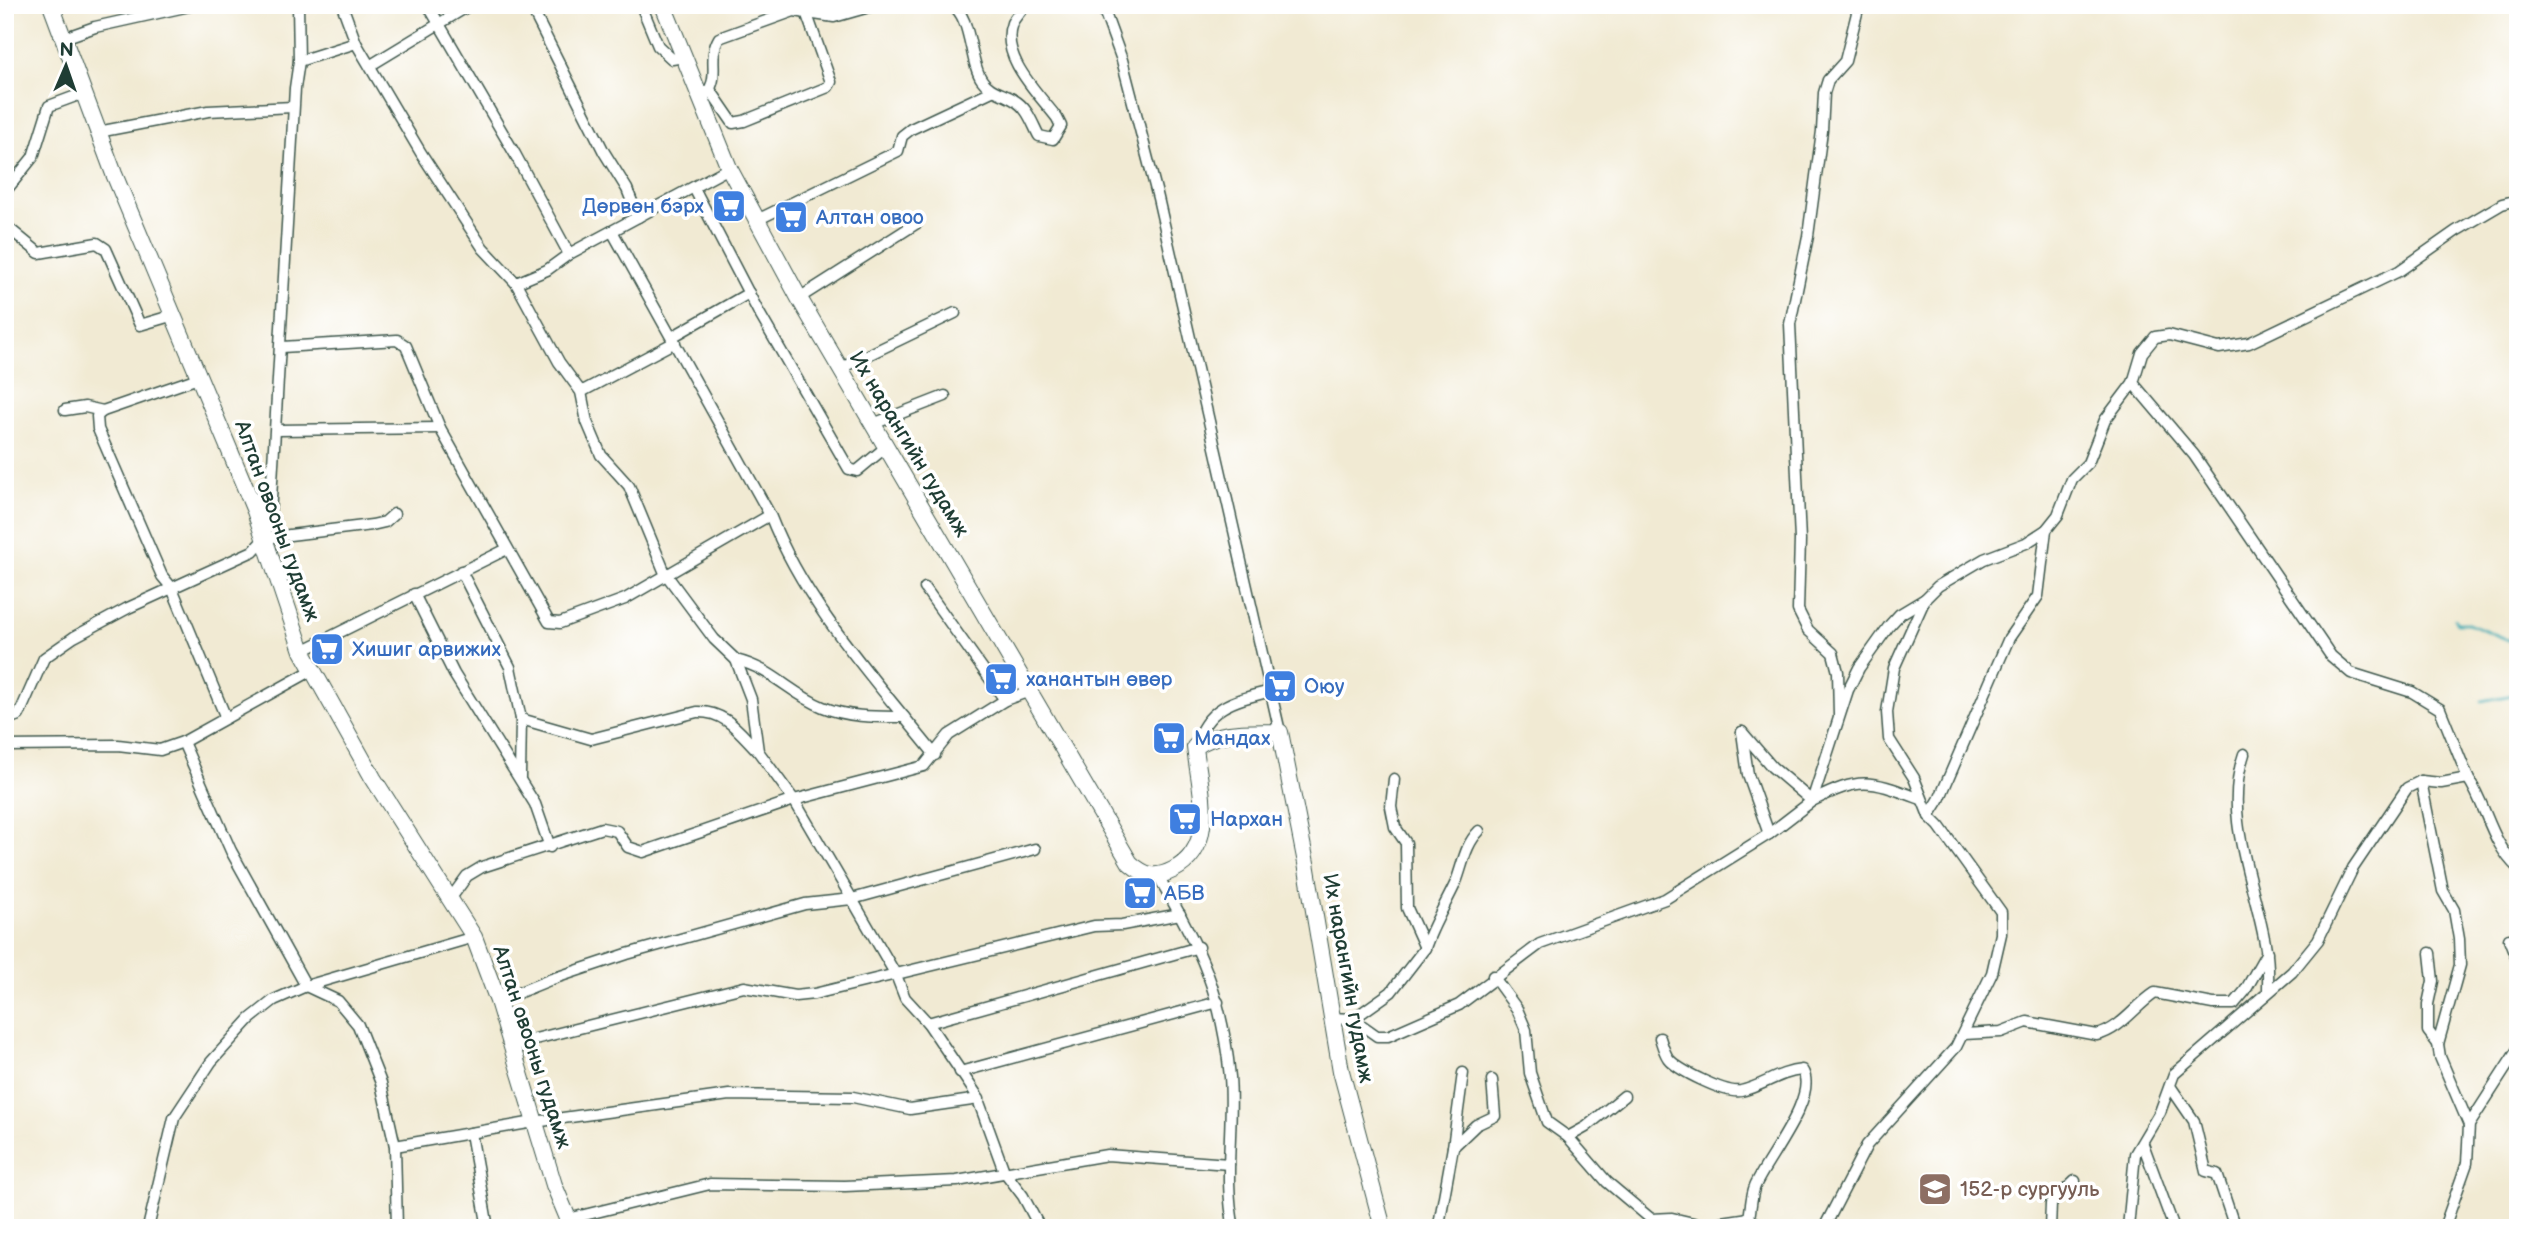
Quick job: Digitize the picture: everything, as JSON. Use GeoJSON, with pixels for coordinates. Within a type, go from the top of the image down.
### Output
{"type":"FeatureCollection","features":[{"type":"Feature","properties":{"kind":"main road","name":"Алтан овооны гудамж"},"geometry":{"type":"LineString","coordinates":[[51,5],[98,132],[265,538],[302,651],[373,778],[474,937],[498,1001],[534,1122],[570,1224]]}},
{"type":"Feature","properties":{"kind":"main road","name":"Их нарангийн гудамж"},"geometry":{"type":"LineString","coordinates":[[663,5],[684,57],[705,96],[729,168],[799,299],[1130,863],[1149,876],[1158,876]]}},
{"type":"Feature","properties":{"kind":"main road","name":"Их нарангийн гудамж"},"geometry":{"type":"LineString","coordinates":[[1280,732],[1306,863],[1330,1018],[1360,1152],[1383,1228]]}},
{"type":"Feature","properties":{"kind":"main road"},"geometry":{"type":"LineString","coordinates":[[1158,876],[1189,860],[1200,839],[1203,821],[1195,747],[1206,739],[1234,733],[1280,732]]}},
{"type":"Feature","properties":{"kind":"street"},"geometry":{"type":"LineString","coordinates":[[64,38],[95,27],[194,5]]}},
{"type":"Feature","properties":{"kind":"street"},"geometry":{"type":"LineString","coordinates":[[5,720],[19,715],[44,658],[74,637],[253,551],[265,538],[270,516],[277,430],[282,347],[281,293],[293,107],[299,61],[298,5]]}},
{"type":"Feature","properties":{"kind":"street"},"geometry":{"type":"LineString","coordinates":[[342,5],[356,43],[421,153],[483,248],[516,283],[559,362],[581,392],[587,422],[601,455],[629,486],[665,573],[714,639],[736,660],[751,698],[758,751]]}},
{"type":"Feature","properties":{"kind":"street"},"geometry":{"type":"LineString","coordinates":[[428,5],[515,154],[569,254]]}},
{"type":"Feature","properties":{"kind":"street"},"geometry":{"type":"LineString","coordinates":[[371,65],[470,5]]}},
{"type":"Feature","properties":{"kind":"street"},"geometry":{"type":"LineString","coordinates":[[530,5],[604,152],[627,189],[638,217]]}},
{"type":"Feature","properties":{"kind":"street"},"geometry":{"type":"LineString","coordinates":[[641,5],[658,46],[672,59],[684,57]]}},
{"type":"Feature","properties":{"kind":"street"},"geometry":{"type":"LineString","coordinates":[[806,12],[831,82],[828,87],[744,121],[733,122],[705,96],[715,82],[715,45],[719,38],[794,11],[806,12],[834,17],[876,5]]}},
{"type":"Feature","properties":{"kind":"street"},"geometry":{"type":"LineString","coordinates":[[918,5],[924,5]]}},
{"type":"Feature","properties":{"kind":"street"},"geometry":{"type":"LineString","coordinates":[[951,5],[961,14],[981,80],[992,91],[1015,100],[1027,111],[1039,136],[1045,139],[1058,134],[1060,126],[1057,118],[1018,67],[1013,54],[1012,24],[1025,5]]}},
{"type":"Feature","properties":{"kind":"street"},"geometry":{"type":"LineString","coordinates":[[1102,5],[1122,60],[1158,198],[1280,732]]}},
{"type":"Feature","properties":{"kind":"street"},"geometry":{"type":"LineString","coordinates":[[1840,718],[1838,672],[1833,653],[1808,630],[1798,610],[1800,540],[1790,324],[1808,236],[1822,131],[1824,93],[1828,79],[1844,61],[1859,5]]}},
{"type":"Feature","properties":{"kind":"street"},"geometry":{"type":"LineString","coordinates":[[299,61],[356,43]]}},
{"type":"Feature","properties":{"kind":"street"},"geometry":{"type":"LineString","coordinates":[[757,220],[898,151],[902,136],[911,129],[992,91]]}},
{"type":"Feature","properties":{"kind":"street"},"geometry":{"type":"LineString","coordinates":[[5,192],[33,157],[49,106],[84,93]]}},
{"type":"Feature","properties":{"kind":"street"},"geometry":{"type":"LineString","coordinates":[[98,132],[208,111],[293,107]]}},
{"type":"Feature","properties":{"kind":"street"},"geometry":{"type":"LineString","coordinates":[[516,283],[547,270],[569,254],[729,168]]}},
{"type":"Feature","properties":{"kind":"street"},"geometry":{"type":"LineString","coordinates":[[694,188],[749,293],[849,469],[857,471],[886,447]]}},
{"type":"Feature","properties":{"kind":"street"},"geometry":{"type":"LineString","coordinates":[[1812,801],[1859,668],[1889,626],[1900,614],[1925,599],[1938,586],[1984,559],[2005,553],[2046,530],[2058,515],[2072,480],[2088,463],[2105,420],[2133,383],[2142,353],[2155,337],[2169,335],[2219,348],[2249,343],[2399,271],[2456,231],[2502,204],[2518,200]]}},
{"type":"Feature","properties":{"kind":"street"},"geometry":{"type":"LineString","coordinates":[[799,299],[917,223]]}},
{"type":"Feature","properties":{"kind":"street"},"geometry":{"type":"LineString","coordinates":[[5,225],[39,253],[97,243],[106,249],[116,267],[140,326],[174,315]]}},
{"type":"Feature","properties":{"kind":"street"},"geometry":{"type":"LineString","coordinates":[[612,231],[769,515],[786,557],[840,634],[935,755]]}},
{"type":"Feature","properties":{"kind":"street"},"geometry":{"type":"LineString","coordinates":[[581,392],[749,293]]}},
{"type":"Feature","properties":{"kind":"street"},"geometry":{"type":"LineString","coordinates":[[839,369],[956,313]]}},
{"type":"Feature","properties":{"kind":"street"},"geometry":{"type":"LineString","coordinates":[[282,347],[397,340],[406,346],[440,428],[549,622],[560,623],[625,599],[665,573],[769,515]]}},
{"type":"Feature","properties":{"kind":"street"},"geometry":{"type":"LineString","coordinates":[[201,377],[103,411],[97,416],[98,429],[162,576],[172,588],[226,718]]}},
{"type":"Feature","properties":{"kind":"street"},"geometry":{"type":"LineString","coordinates":[[2133,383],[2194,455],[2331,656],[2351,673],[2412,692],[2440,709],[2483,814],[2507,858],[2518,868]]}},
{"type":"Feature","properties":{"kind":"street"},"geometry":{"type":"LineString","coordinates":[[873,424],[945,396]]}},
{"type":"Feature","properties":{"kind":"street"},"geometry":{"type":"LineString","coordinates":[[65,411],[85,407],[103,411]]}},
{"type":"Feature","properties":{"kind":"street"},"geometry":{"type":"LineString","coordinates":[[277,430],[440,428]]}},
{"type":"Feature","properties":{"kind":"street"},"geometry":{"type":"LineString","coordinates":[[265,538],[372,525],[385,522],[394,514]]}},
{"type":"Feature","properties":{"kind":"street"},"geometry":{"type":"LineString","coordinates":[[1928,817],[1939,800],[2008,638],[2038,596],[2046,530]]}},
{"type":"Feature","properties":{"kind":"street"},"geometry":{"type":"LineString","coordinates":[[302,651],[506,549]]}},
{"type":"Feature","properties":{"kind":"street"},"geometry":{"type":"LineString","coordinates":[[461,571],[510,667],[521,719],[520,777]]}},
{"type":"Feature","properties":{"kind":"street"},"geometry":{"type":"LineString","coordinates":[[925,588],[1005,700]]}},
{"type":"Feature","properties":{"kind":"street"},"geometry":{"type":"LineString","coordinates":[[414,594],[454,674],[536,804],[550,847]]}},
{"type":"Feature","properties":{"kind":"street"},"geometry":{"type":"LineString","coordinates":[[1824,1228],[1867,1145],[1956,1047],[1964,1034],[1992,973],[2001,934],[2001,912],[1940,826],[1928,817],[1914,778],[1889,739],[1887,712],[1894,668],[1925,599]]}},
{"type":"Feature","properties":{"kind":"street"},"geometry":{"type":"LineString","coordinates":[[736,660],[760,666],[784,685],[822,707],[858,717],[904,717]]}},
{"type":"Feature","properties":{"kind":"street"},"geometry":{"type":"LineString","coordinates":[[5,746],[118,745],[160,750],[183,742],[312,671]]}},
{"type":"Feature","properties":{"kind":"street"},"geometry":{"type":"LineString","coordinates":[[451,898],[467,876],[482,867],[608,828],[617,831],[628,847],[643,852],[794,800],[924,766],[935,755],[941,742],[1005,700],[1030,691]]}},
{"type":"Feature","properties":{"kind":"street"},"geometry":{"type":"LineString","coordinates":[[1195,747],[1200,730],[1229,703],[1272,691]]}},
{"type":"Feature","properties":{"kind":"street"},"geometry":{"type":"LineString","coordinates":[[521,719],[591,739],[697,712],[712,711],[723,716],[758,751],[794,800],[896,975],[905,998],[928,1023],[979,1099],[1004,1171],[1023,1196],[1040,1228]]}},
{"type":"Feature","properties":{"kind":"street"},"geometry":{"type":"LineString","coordinates":[[1769,834],[1748,775],[1742,733],[1772,767],[1812,801]]}},
{"type":"Feature","properties":{"kind":"street"},"geometry":{"type":"LineString","coordinates":[[183,742],[231,851],[306,986],[338,1001],[358,1025],[381,1083],[395,1146],[397,1228]]}},
{"type":"Feature","properties":{"kind":"street"},"geometry":{"type":"LineString","coordinates":[[2244,754],[2236,778],[2238,823],[2243,856],[2267,952],[2268,992]]}},
{"type":"Feature","properties":{"kind":"street"},"geometry":{"type":"LineString","coordinates":[[2128,1228],[2135,1154],[2143,1144],[2174,1074],[2292,972],[2318,940],[2353,868],[2407,788],[2421,781],[2441,783],[2468,778]]}},
{"type":"Feature","properties":{"kind":"street"},"geometry":{"type":"LineString","coordinates":[[1394,779],[1393,817],[1395,827],[1406,843],[1407,908],[1425,948]]}},
{"type":"Feature","properties":{"kind":"street"},"geometry":{"type":"LineString","coordinates":[[1330,1018],[1353,1019],[1377,1036],[1388,1037],[1459,1004],[1493,976],[1540,944],[1665,899],[1769,834],[1812,801],[1858,781],[1886,786],[1921,799]]}},
{"type":"Feature","properties":{"kind":"street"},"geometry":{"type":"LineString","coordinates":[[2421,781],[2443,891],[2454,910],[2459,939],[2460,965],[2438,1044],[2440,1058],[2469,1125],[2468,1163],[2444,1228]]}},
{"type":"Feature","properties":{"kind":"street"},"geometry":{"type":"LineString","coordinates":[[1353,1019],[1391,992],[1425,948],[1470,841],[1479,831]]}},
{"type":"Feature","properties":{"kind":"street"},"geometry":{"type":"LineString","coordinates":[[498,1001],[626,954],[805,904],[852,899],[1035,849]]}},
{"type":"Feature","properties":{"kind":"street"},"geometry":{"type":"LineString","coordinates":[[1158,876],[1199,947],[1218,1002],[1230,1078],[1229,1164],[1234,1228]]}},
{"type":"Feature","properties":{"kind":"street"},"geometry":{"type":"LineString","coordinates":[[511,1045],[744,987],[795,996],[814,995],[1094,926],[1122,925],[1180,914]]}},
{"type":"Feature","properties":{"kind":"street"},"geometry":{"type":"LineString","coordinates":[[148,1228],[174,1118],[211,1062],[250,1019],[274,1000],[306,986],[474,937]]}},
{"type":"Feature","properties":{"kind":"street"},"geometry":{"type":"LineString","coordinates":[[2510,939],[2518,962]]}},
{"type":"Feature","properties":{"kind":"street"},"geometry":{"type":"LineString","coordinates":[[928,1023],[1199,947]]}},
{"type":"Feature","properties":{"kind":"street"},"geometry":{"type":"LineString","coordinates":[[1964,1034],[2001,1032],[2027,1022],[2098,1035],[2108,1032],[2123,1021],[2137,1004],[2155,993],[2213,1004],[2234,1004],[2245,991],[2267,952]]}},
{"type":"Feature","properties":{"kind":"street"},"geometry":{"type":"LineString","coordinates":[[2430,953],[2433,981],[2428,1004],[2428,1031],[2438,1044]]}},
{"type":"Feature","properties":{"kind":"street"},"geometry":{"type":"LineString","coordinates":[[1493,976],[1517,1009],[1526,1030],[1530,1073],[1547,1122],[1568,1137],[1607,1182],[1651,1219],[1672,1218],[1702,1225],[1749,1218],[1763,1228]]}},
{"type":"Feature","properties":{"kind":"street"},"geometry":{"type":"LineString","coordinates":[[960,1072],[1218,1002]]}},
{"type":"Feature","properties":{"kind":"street"},"geometry":{"type":"LineString","coordinates":[[1660,1038],[1668,1058],[1682,1070],[1721,1088],[1739,1092],[1784,1072],[1802,1070],[1808,1078],[1808,1087],[1794,1116],[1755,1187],[1749,1218]]}},
{"type":"Feature","properties":{"kind":"street"},"geometry":{"type":"LineString","coordinates":[[2469,1125],[2518,1049]]}},
{"type":"Feature","properties":{"kind":"street"},"geometry":{"type":"LineString","coordinates":[[1442,1228],[1440,1219],[1463,1073]]}},
{"type":"Feature","properties":{"kind":"street"},"geometry":{"type":"LineString","coordinates":[[1453,1147],[1476,1125],[1495,1116],[1492,1080]]}},
{"type":"Feature","properties":{"kind":"street"},"geometry":{"type":"LineString","coordinates":[[2169,1086],[2194,1121],[2206,1171],[2217,1174],[2235,1228]]}},
{"type":"Feature","properties":{"kind":"street"},"geometry":{"type":"LineString","coordinates":[[395,1146],[534,1122],[729,1095],[853,1097],[910,1109],[979,1099]]}},
{"type":"Feature","properties":{"kind":"street"},"geometry":{"type":"LineString","coordinates":[[1568,1137],[1586,1127],[1624,1096]]}},
{"type":"Feature","properties":{"kind":"street"},"geometry":{"type":"LineString","coordinates":[[471,1133],[488,1228]]}},
{"type":"Feature","properties":{"kind":"street"},"geometry":{"type":"LineString","coordinates":[[2143,1144],[2174,1228]]}},
{"type":"Feature","properties":{"kind":"street"},"geometry":{"type":"LineString","coordinates":[[570,1224],[710,1184],[845,1186],[957,1181],[1107,1155],[1229,1164]]}},
{"type":"Feature","properties":{"kind":"street"},"geometry":{"type":"LineString","coordinates":[[2050,1228],[2051,1204],[2075,1181]]}},
{"type":"Feature","properties":{"kind":"waterway"},"geometry":{"type":"LineString","coordinates":[[2454,619],[2457,623],[2468,623],[2518,644]]}},
{"type":"Feature","properties":{"kind":"waterway"},"geometry":{"type":"LineString","coordinates":[[2481,701],[2518,694]]}},
{"type":"Feature","properties":{"kind":"place","name":"Дөрвөн бэрх"},"geometry":{"type":"Point","coordinates":[729,206]}},
{"type":"Feature","properties":{"kind":"place","name":"Алтан овоо"},"geometry":{"type":"Point","coordinates":[791,217]}},
{"type":"Feature","properties":{"kind":"place","name":"Хишиг арвижих"},"geometry":{"type":"Point","coordinates":[327,649]}},
{"type":"Feature","properties":{"kind":"place","name":"ханантын өвөр"},"geometry":{"type":"Point","coordinates":[1001,679]}},
{"type":"Feature","properties":{"kind":"place","name":"Оюу"},"geometry":{"type":"Point","coordinates":[1280,686]}},
{"type":"Feature","properties":{"kind":"place","name":"Мандах"},"geometry":{"type":"Point","coordinates":[1169,738]}},
{"type":"Feature","properties":{"kind":"place","name":"Нархан"},"geometry":{"type":"Point","coordinates":[1185,819]}},
{"type":"Feature","properties":{"kind":"place","name":"АБВ"},"geometry":{"type":"Point","coordinates":[1140,893]}},
{"type":"Feature","properties":{"kind":"place","name":"152-р сургууль"},"geometry":{"type":"Point","coordinates":[1935,1189]}}]}
